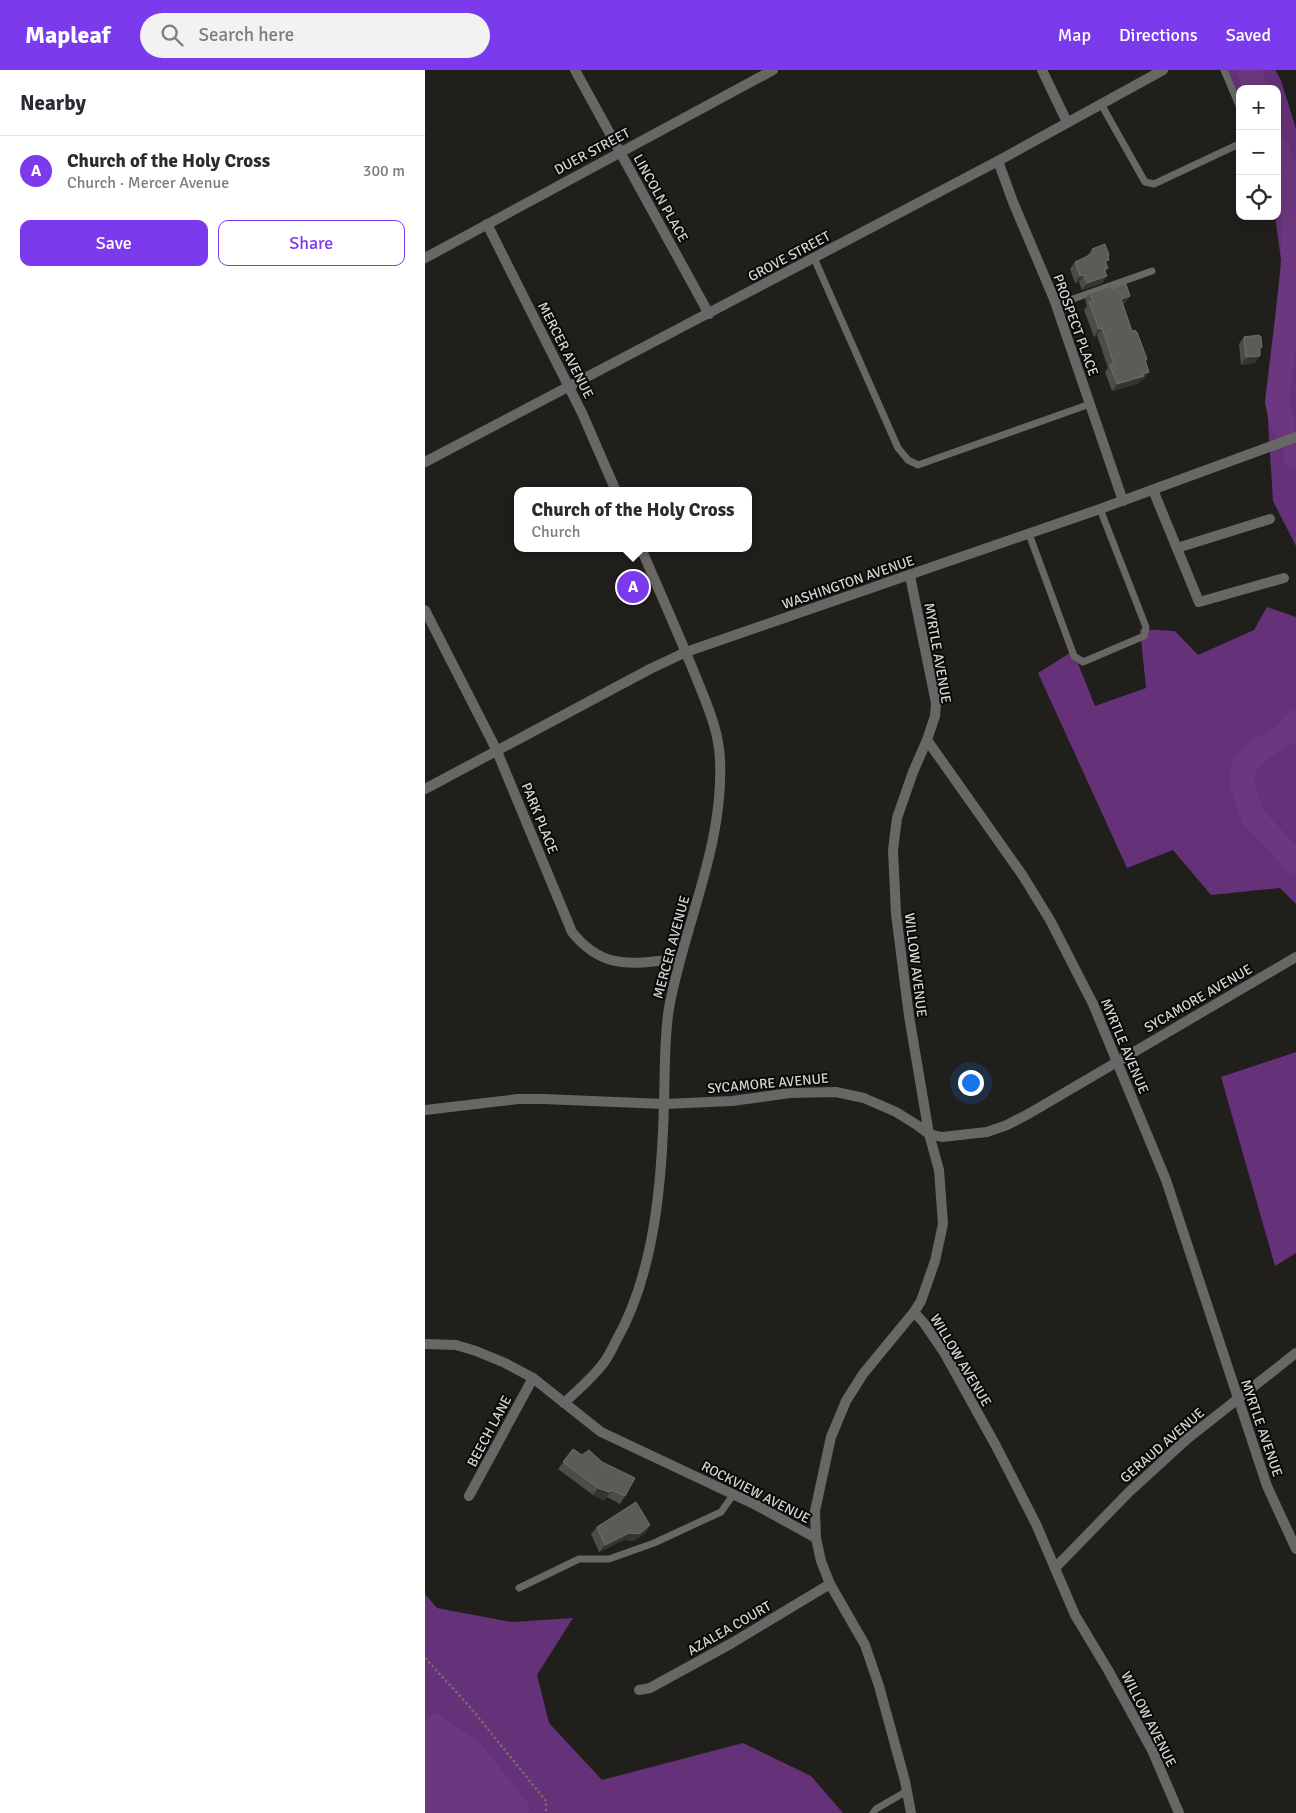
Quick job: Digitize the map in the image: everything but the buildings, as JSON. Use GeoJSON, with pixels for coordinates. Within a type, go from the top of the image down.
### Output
{"type":"FeatureCollection","features":[{"type":"Feature","properties":{"kind":"street","name":"LINCOLN PLACE"},"geometry":{"type":"LineString","coordinates":[[575,70],[709,314]]}},
{"type":"Feature","properties":{"kind":"street","name":"DUER STREET"},"geometry":{"type":"LineString","coordinates":[[425,258],[773,70]]}},
{"type":"Feature","properties":{"kind":"street"},"geometry":{"type":"LineString","coordinates":[[1042,70],[1067,122]]}},
{"type":"Feature","properties":{"kind":"street","name":"GROVE STREET"},"geometry":{"type":"LineString","coordinates":[[425,462],[709,314],[997,161],[1163,70]]}},
{"type":"Feature","properties":{"kind":"street","name":"PROSPECT PLACE"},"geometry":{"type":"LineString","coordinates":[[997,161],[1056,305],[1123,501]]}},
{"type":"Feature","properties":{"kind":"street","name":"MERCER AVENUE"},"geometry":{"type":"LineString","coordinates":[[487,224],[582,413],[614,487]]}},
{"type":"Feature","properties":{"kind":"street","name":"WASHINGTON AVENUE"},"geometry":{"type":"LineString","coordinates":[[425,789],[496,749],[641,673],[686,652],[1123,501],[1264,450],[1296,436]]}},
{"type":"Feature","properties":{"kind":"street"},"geometry":{"type":"LineString","coordinates":[[1153,490],[1199,602],[1284,578]]}},
{"type":"Feature","properties":{"kind":"street"},"geometry":{"type":"LineString","coordinates":[[1177,548],[1271,519]]}},
{"type":"Feature","properties":{"kind":"street","name":"MERCER AVENUE"},"geometry":{"type":"LineString","coordinates":[[563,1403],[580,1389],[603,1364],[624,1328],[638,1292],[657,1210],[669,1010],[680,960],[709,856],[719,804],[720,760],[715,728],[686,652],[643,552]]}},
{"type":"Feature","properties":{"kind":"street","name":"MYRTLE AVENUE"},"geometry":{"type":"LineString","coordinates":[[910,576],[936,703],[935,716],[927,740],[1023,876],[1050,920],[1093,1004],[1166,1180],[1267,1486],[1296,1549]]}},
{"type":"Feature","properties":{"kind":"street","name":"PARK PLACE"},"geometry":{"type":"LineString","coordinates":[[425,610],[496,749],[572,932],[580,942],[604,959],[625,964],[680,960]]}},
{"type":"Feature","properties":{"kind":"street","name":"WILLOW AVENUE"},"geometry":{"type":"LineString","coordinates":[[927,740],[913,772],[897,818],[893,850],[896,914],[906,998],[929,1134],[939,1170],[943,1224],[935,1262],[921,1301],[914,1312],[924,1323],[945,1354],[996,1446],[1036,1524],[1075,1614],[1152,1750],[1179,1813]]}},
{"type":"Feature","properties":{"kind":"street","name":"SYCAMORE AVENUE"},"geometry":{"type":"LineString","coordinates":[[425,1110],[518,1099],[543,1098],[664,1104],[732,1101],[791,1093],[836,1092],[865,1098],[896,1112],[929,1134],[941,1137],[987,1132],[1007,1125],[1296,957]]}},
{"type":"Feature","properties":{"kind":"street"},"geometry":{"type":"LineString","coordinates":[[816,1538],[815,1511],[831,1437],[846,1401],[863,1374],[914,1312]]}},
{"type":"Feature","properties":{"kind":"street","name":"ROCKVIEW AVENUE"},"geometry":{"type":"LineString","coordinates":[[425,1344],[456,1346],[476,1351],[505,1363],[533,1378],[601,1432],[733,1495],[816,1538],[821,1561],[830,1584],[865,1645],[879,1686],[907,1790],[911,1813]]}},
{"type":"Feature","properties":{"kind":"street","name":"GERAUD AVENUE"},"geometry":{"type":"LineString","coordinates":[[1055,1568],[1129,1492],[1187,1439],[1296,1353]]}},
{"type":"Feature","properties":{"kind":"street","name":"BEECH LANE"},"geometry":{"type":"LineString","coordinates":[[469,1496],[533,1378]]}},
{"type":"Feature","properties":{"kind":"street","name":"AZALEA COURT"},"geometry":{"type":"LineString","coordinates":[[639,1690],[650,1688],[724,1647],[830,1584]]}},
{"type":"Feature","properties":{"kind":"lane"},"geometry":{"type":"LineString","coordinates":[[1224,70],[1236,98]]}},
{"type":"Feature","properties":{"kind":"lane"},"geometry":{"type":"LineString","coordinates":[[1101,104],[1145,182],[1154,184],[1236,145]]}},
{"type":"Feature","properties":{"kind":"lane"},"geometry":{"type":"LineString","coordinates":[[814,258],[898,448],[908,460],[918,465],[1090,404]]}},
{"type":"Feature","properties":{"kind":"lane"},"geometry":{"type":"LineString","coordinates":[[1056,305],[1152,271]]}},
{"type":"Feature","properties":{"kind":"lane"},"geometry":{"type":"LineString","coordinates":[[1029,534],[1074,656],[1083,662],[1144,636],[1146,627],[1100,509]]}},
{"type":"Feature","properties":{"kind":"lane"},"geometry":{"type":"LineString","coordinates":[[519,1588],[579,1559],[609,1559],[654,1543],[721,1512],[733,1495]]}},
{"type":"Feature","properties":{"kind":"lane"},"geometry":{"type":"LineString","coordinates":[[873,1813],[876,1809],[907,1790]]}},
{"type":"Feature","properties":{"kind":"path"},"geometry":{"type":"LineString","coordinates":[[425,1658],[470,1707],[546,1801],[546,1813]]}},
{"type":"Feature","properties":{"kind":"shaded area"},"geometry":{"type":"Polygon","coordinates":[[[1227,70],[1275,70],[1281,80],[1296,129],[1296,546],[1273,501],[1267,405],[1281,260],[1276,220],[1281,220],[1281,85],[1236,85],[1236,92],[1227,70]]]}},
{"type":"Feature","properties":{"kind":"shaded area"},"geometry":{"type":"Polygon","coordinates":[[[1267,607],[1296,617],[1296,904],[1280,888],[1211,895],[1173,850],[1127,868],[1038,673],[1073,651],[1095,706],[1146,688],[1140,629],[1175,631],[1198,655],[1254,630],[1267,607]]]}},
{"type":"Feature","properties":{"kind":"shaded area"},"geometry":{"type":"Polygon","coordinates":[[[1296,1052],[1296,1253],[1275,1266],[1221,1077],[1296,1052]]]}},
{"type":"Feature","properties":{"kind":"shaded area"},"geometry":{"type":"Polygon","coordinates":[[[425,1594],[437,1608],[512,1622],[573,1618],[537,1675],[549,1723],[602,1780],[743,1743],[811,1776],[843,1813],[528,1813],[531,1807],[434,1712],[425,1719],[425,1594]]]}},
{"type":"Feature","properties":{"kind":"shaded area"},"geometry":{"type":"Polygon","coordinates":[[[434,1712],[478,1740],[531,1807],[528,1813],[425,1813],[425,1719],[434,1712]]]}},
{"type":"Feature","properties":{"kind":"waterway"},"geometry":{"type":"LineString","coordinates":[[1249,70],[1254,85]]}},
{"type":"Feature","properties":{"kind":"waterway"},"geometry":{"type":"LineString","coordinates":[[1281,159],[1293,211],[1293,269],[1277,402],[1283,426]]}},
{"type":"Feature","properties":{"kind":"waterway"},"geometry":{"type":"LineString","coordinates":[[1296,722],[1286,734],[1257,752],[1243,767],[1243,789],[1254,818],[1296,862]]}},
{"type":"Feature","properties":{"kind":"place","name":"Church of the Holy Cross"},"geometry":{"type":"Point","coordinates":[633,587]}}]}
